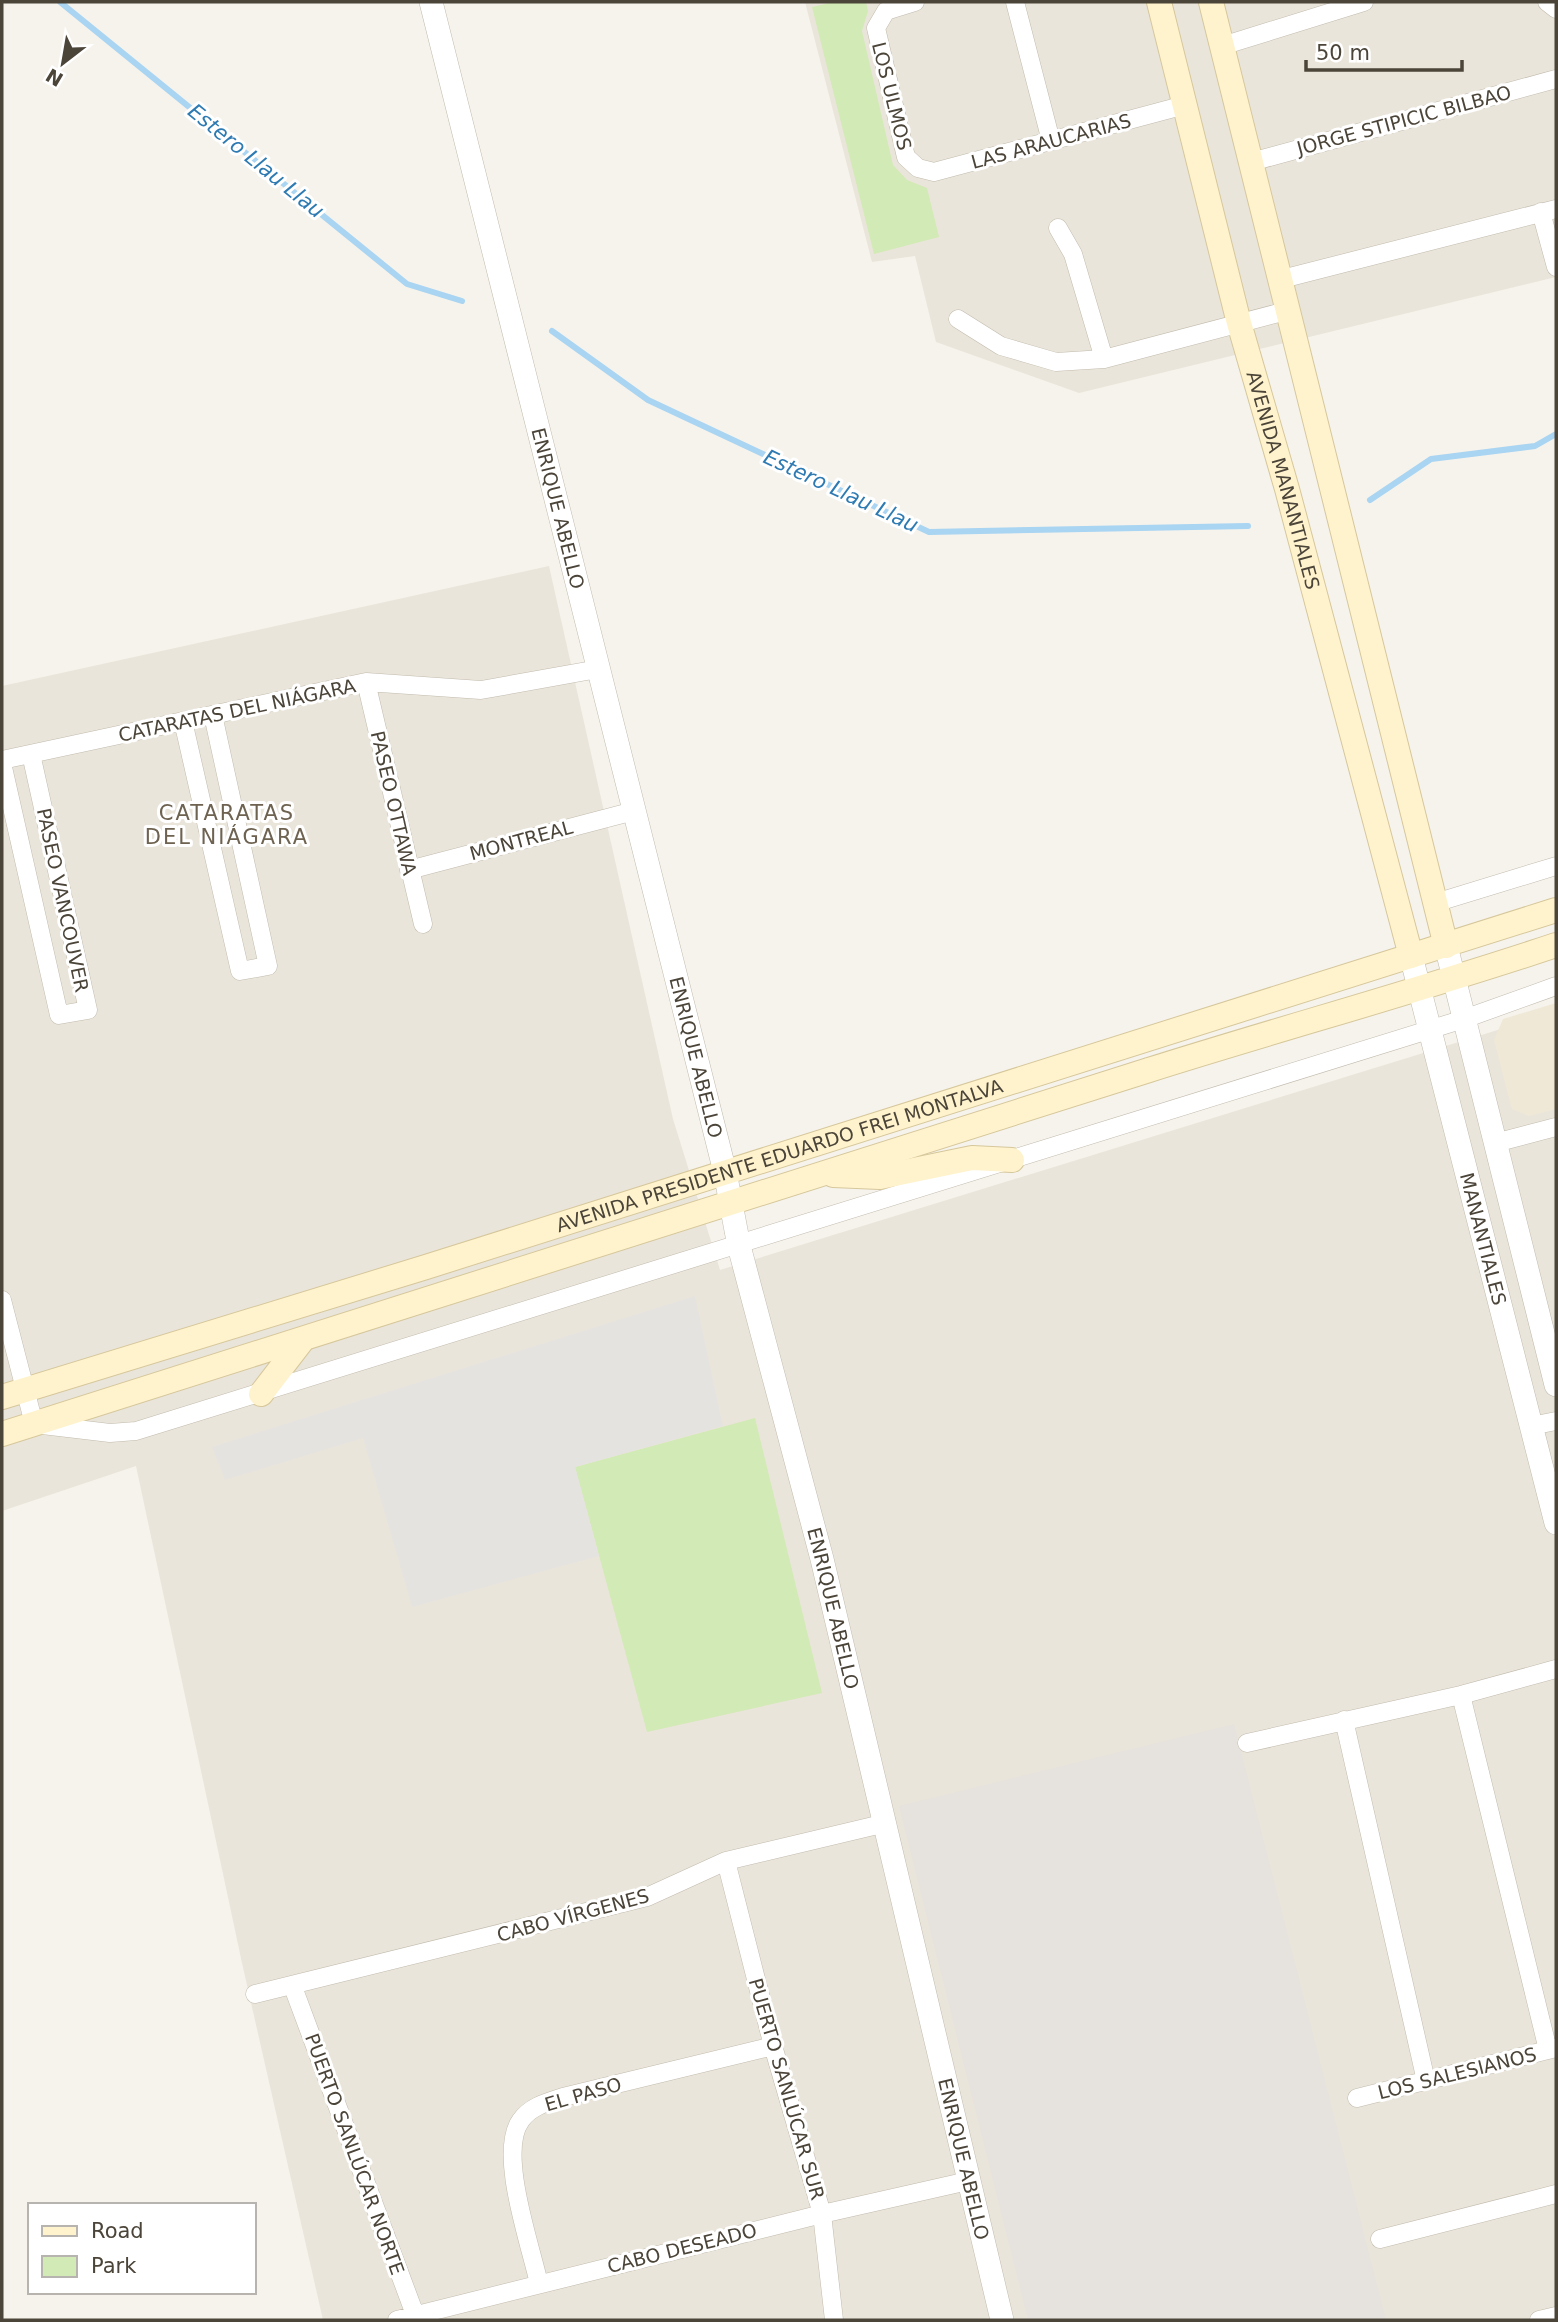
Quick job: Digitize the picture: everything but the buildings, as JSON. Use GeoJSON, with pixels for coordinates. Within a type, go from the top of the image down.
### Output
{"type":"FeatureCollection","features":[{"type":"Feature","properties":{"kind":"main road","name":"AVENIDA MANANTIALES"},"geometry":{"type":"LineString","coordinates":[[1159,2],[1239,323],[1325,631],[1411,956]]}},
{"type":"Feature","properties":{"kind":"main road","name":"AVENIDA MANANTIALES"},"geometry":{"type":"LineString","coordinates":[[1211,2],[1278,280],[1446,946]]}},
{"type":"Feature","properties":{"kind":"main road","name":"AVENIDA PRESIDENTE EDUARDO FREI MONTALVA"},"geometry":{"type":"LineString","coordinates":[[13,1394],[1556,910]]}},
{"type":"Feature","properties":{"kind":"main road","name":"AVENIDA PRESIDENTE EDUARDO FREI MONTALVA"},"geometry":{"type":"LineString","coordinates":[[2,1434],[1556,945]]}},
{"type":"Feature","properties":{"kind":"main road"},"geometry":{"type":"LineString","coordinates":[[822,1174],[867,1178],[959,1160],[1012,1160]]}},
{"type":"Feature","properties":{"kind":"main road"},"geometry":{"type":"LineString","coordinates":[[261,1394],[301,1342]]}},
{"type":"Feature","properties":{"kind":"street","name":"ENRIQUE ABELLO"},"geometry":{"type":"LineString","coordinates":[[432,2],[725,1172],[739,1246],[816,1534],[1003,2320]]}},
{"type":"Feature","properties":{"kind":"street","name":"LOS ULMOS"},"geometry":{"type":"LineString","coordinates":[[915,2],[886,11],[878,20],[877,37],[906,157],[918,168]]}},
{"type":"Feature","properties":{"kind":"street"},"geometry":{"type":"LineString","coordinates":[[1015,2],[1051,141]]}},
{"type":"Feature","properties":{"kind":"street"},"geometry":{"type":"LineString","coordinates":[[1222,46],[1364,2]]}},
{"type":"Feature","properties":{"kind":"street"},"geometry":{"type":"LineString","coordinates":[[1547,2],[1556,9]]}},
{"type":"Feature","properties":{"kind":"street","name":"JORGE STIPICIC BILBAO"},"geometry":{"type":"LineString","coordinates":[[1251,162],[1556,79]]}},
{"type":"Feature","properties":{"kind":"street","name":"LAS ARAUCARIAS"},"geometry":{"type":"LineString","coordinates":[[918,168],[934,172],[1185,105]]}},
{"type":"Feature","properties":{"kind":"street"},"geometry":{"type":"LineString","coordinates":[[1278,280],[1549,210],[1556,267]]}},
{"type":"Feature","properties":{"kind":"street"},"geometry":{"type":"LineString","coordinates":[[1058,228],[1073,254],[1104,359]]}},
{"type":"Feature","properties":{"kind":"street"},"geometry":{"type":"LineString","coordinates":[[958,319],[1001,346],[1056,362],[1104,359],[1286,311]]}},
{"type":"Feature","properties":{"kind":"street","name":"CATARATAS DEL NIÁGARA"},"geometry":{"type":"LineString","coordinates":[[2,762],[366,682],[481,690],[598,669]]}},
{"type":"Feature","properties":{"kind":"street","name":"PASEO OTTAWA"},"geometry":{"type":"LineString","coordinates":[[366,682],[423,925]]}},
{"type":"Feature","properties":{"kind":"street"},"geometry":{"type":"LineString","coordinates":[[183,721],[240,971],[268,966],[213,715]]}},
{"type":"Feature","properties":{"kind":"street","name":"PASEO VANCOUVER"},"geometry":{"type":"LineString","coordinates":[[2,762],[59,1015],[88,1010],[32,754]]}},
{"type":"Feature","properties":{"kind":"street","name":"MONTREAL"},"geometry":{"type":"LineString","coordinates":[[409,870],[634,811]]}},
{"type":"Feature","properties":{"kind":"street"},"geometry":{"type":"LineString","coordinates":[[1435,903],[1556,866]]}},
{"type":"Feature","properties":{"kind":"street","name":"MANANTIALES"},"geometry":{"type":"LineString","coordinates":[[1446,946],[1556,1385]]}},
{"type":"Feature","properties":{"kind":"street","name":"MANANTIALES"},"geometry":{"type":"LineString","coordinates":[[1411,956],[1556,1523]]}},
{"type":"Feature","properties":{"kind":"street","name":"AVENIDA PRESIDENTE EDUARDO FREI MONTALVA"},"geometry":{"type":"LineString","coordinates":[[34,1424],[119,1433],[136,1431],[1464,1019],[1556,986]]}},
{"type":"Feature","properties":{"kind":"street"},"geometry":{"type":"LineString","coordinates":[[1495,1143],[1556,1127]]}},
{"type":"Feature","properties":{"kind":"street"},"geometry":{"type":"LineString","coordinates":[[2,1300],[13,1394],[34,1424]]}},
{"type":"Feature","properties":{"kind":"street"},"geometry":{"type":"LineString","coordinates":[[1531,1426],[1556,1421]]}},
{"type":"Feature","properties":{"kind":"street"},"geometry":{"type":"LineString","coordinates":[[1247,1743],[1461,1695],[1556,1669]]}},
{"type":"Feature","properties":{"kind":"street"},"geometry":{"type":"LineString","coordinates":[[1461,1695],[1552,2049]]}},
{"type":"Feature","properties":{"kind":"street"},"geometry":{"type":"LineString","coordinates":[[1344,1720],[1426,2081]]}},
{"type":"Feature","properties":{"kind":"street","name":"CABO VÍRGENES"},"geometry":{"type":"LineString","coordinates":[[255,1994],[293,1987],[648,1897],[726,1861],[886,1823]]}},
{"type":"Feature","properties":{"kind":"street","name":"PUERTO SANLÚCAR SUR"},"geometry":{"type":"LineString","coordinates":[[726,1861],[772,2046],[822,2214],[834,2320]]}},
{"type":"Feature","properties":{"kind":"street","name":"PUERTO SANLÚCAR NORTE"},"geometry":{"type":"LineString","coordinates":[[293,1987],[416,2318]]}},
{"type":"Feature","properties":{"kind":"street","name":"EL PASO"},"geometry":{"type":"LineString","coordinates":[[539,2284],[513,2172],[512,2146],[520,2121],[537,2106],[563,2097],[772,2046]]}},
{"type":"Feature","properties":{"kind":"street","name":"LOS SALESIANOS"},"geometry":{"type":"LineString","coordinates":[[1357,2098],[1552,2049]]}},
{"type":"Feature","properties":{"kind":"street","name":"CABO DESEADO"},"geometry":{"type":"LineString","coordinates":[[397,2320],[416,2318],[539,2284],[968,2181]]}},
{"type":"Feature","properties":{"kind":"street"},"geometry":{"type":"LineString","coordinates":[[1380,2239],[1556,2193]]}},
{"type":"Feature","properties":{"kind":"street"},"geometry":{"type":"LineString","coordinates":[[1539,2320],[1556,2316]]}},
{"type":"Feature","properties":{"kind":"shaded area"},"geometry":{"type":"Polygon","coordinates":[[[805,2],[1556,2],[1556,277],[1079,393],[936,342],[915,256],[872,262],[805,2]]]}},
{"type":"Feature","properties":{"kind":"shaded area"},"geometry":{"type":"Polygon","coordinates":[[[549,566],[673,1119],[720,1270],[1556,1012],[1556,2320],[323,2320],[242,1963],[136,1466],[2,1511],[2,686],[549,566]]]}},
{"type":"Feature","properties":{"kind":"shaded area"},"geometry":{"type":"Polygon","coordinates":[[[1556,1003],[1556,1109],[1529,1116],[1512,1109],[1494,1040],[1503,1019],[1556,1003]]]}},
{"type":"Feature","properties":{"kind":"shaded area"},"geometry":{"type":"Polygon","coordinates":[[[695,1296],[723,1426],[575,1467],[599,1556],[412,1607],[363,1438],[225,1480],[212,1447],[695,1296]]]}},
{"type":"Feature","properties":{"kind":"shaded area"},"geometry":{"type":"Polygon","coordinates":[[[1234,1724],[1386,2320],[1028,2320],[899,1806],[1234,1724]]]}},
{"type":"Feature","properties":{"kind":"green space"},"geometry":{"type":"Polygon","coordinates":[[[834,2],[866,2],[868,11],[862,31],[893,165],[907,180],[927,188],[939,237],[874,254],[812,7],[834,2]]]}},
{"type":"Feature","properties":{"kind":"green space"},"geometry":{"type":"Polygon","coordinates":[[[755,1418],[822,1693],[647,1732],[575,1467],[755,1418]]]}},
{"type":"Feature","properties":{"kind":"waterway","name":"Estero Llau Llau"},"geometry":{"type":"LineString","coordinates":[[60,2],[407,284],[462,301]]}},
{"type":"Feature","properties":{"kind":"waterway","name":"Estero Llau Llau"},"geometry":{"type":"LineString","coordinates":[[552,331],[648,400],[929,532],[1248,526]]}},
{"type":"Feature","properties":{"kind":"waterway","name":"Estero Llau Llau"},"geometry":{"type":"LineString","coordinates":[[1370,500],[1431,459],[1535,446],[1556,434]]}},
{"type":"Feature","properties":{"kind":"district","name":"CATARATAS DEL NIÁGARA"},"geometry":{"type":"Point","coordinates":[227,825]}}]}
